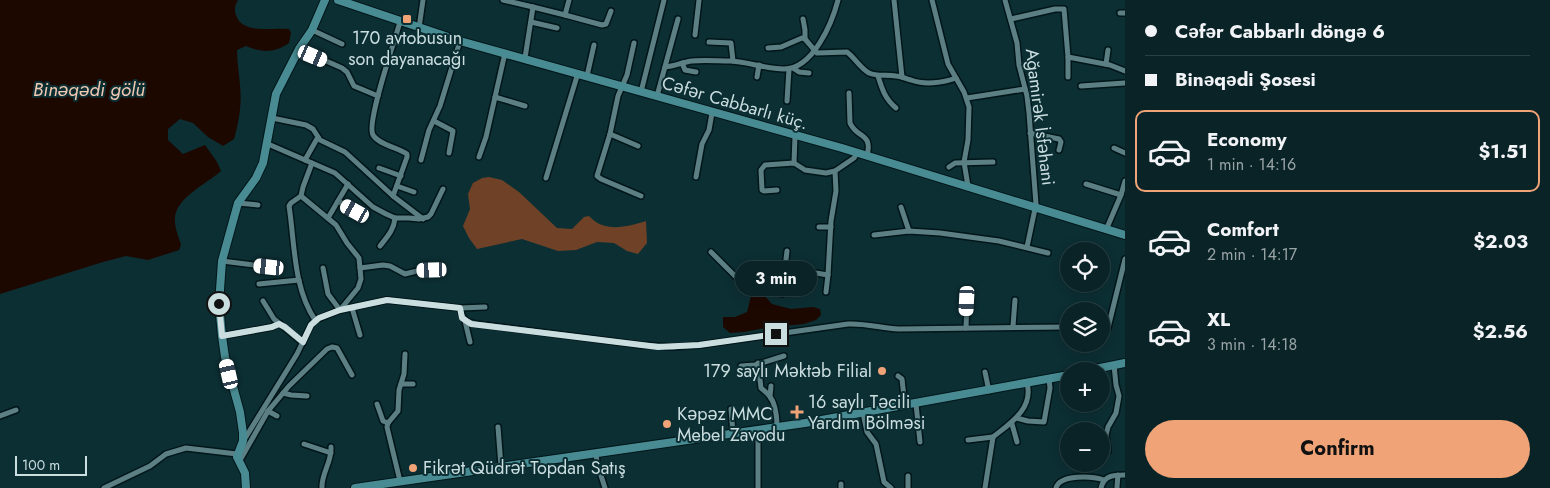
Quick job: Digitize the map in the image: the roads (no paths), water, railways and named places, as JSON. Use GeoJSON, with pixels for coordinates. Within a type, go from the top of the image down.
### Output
{"type":"FeatureCollection","features":[{"type":"Feature","properties":{"kind":"street"},"geometry":{"type":"LineString","coordinates":[[243,441],[240,412],[229,374],[222,336],[219,304],[222,261],[238,203],[258,174],[268,144],[276,94],[299,49],[312,30],[325,0]]}},
{"type":"Feature","properties":{"kind":"street","name":"Cəfər Cabbarlı küç."},"geometry":{"type":"LineString","coordinates":[[338,0],[460,41],[857,153],[1125,235]]}},
{"type":"Feature","properties":{"kind":"street"},"geometry":{"type":"LineString","coordinates":[[419,28],[423,0]]}},
{"type":"Feature","properties":{"kind":"street"},"geometry":{"type":"LineString","coordinates":[[503,0],[602,25],[606,24],[611,11]]}},
{"type":"Feature","properties":{"kind":"street"},"geometry":{"type":"LineString","coordinates":[[565,15],[569,0]]}},
{"type":"Feature","properties":{"kind":"street"},"geometry":{"type":"LineString","coordinates":[[641,92],[664,0]]}},
{"type":"Feature","properties":{"kind":"street"},"geometry":{"type":"LineString","coordinates":[[695,35],[699,0]]}},
{"type":"Feature","properties":{"kind":"street"},"geometry":{"type":"LineString","coordinates":[[791,68],[805,62],[814,51],[828,29],[838,0]]}},
{"type":"Feature","properties":{"kind":"street"},"geometry":{"type":"LineString","coordinates":[[894,0],[902,77]]}},
{"type":"Feature","properties":{"kind":"street"},"geometry":{"type":"LineString","coordinates":[[932,0],[948,64],[967,98],[969,126],[964,162],[968,186]]}},
{"type":"Feature","properties":{"kind":"street","name":"Ağamirək İsfəhani"},"geometry":{"type":"LineString","coordinates":[[1005,0],[1017,43],[1030,133],[1036,209],[1027,247]]}},
{"type":"Feature","properties":{"kind":"street"},"geometry":{"type":"LineString","coordinates":[[525,58],[533,7]]}},
{"type":"Feature","properties":{"kind":"street"},"geometry":{"type":"LineString","coordinates":[[1011,19],[1055,9],[1064,9],[1068,77]]}},
{"type":"Feature","properties":{"kind":"street"},"geometry":{"type":"LineString","coordinates":[[657,96],[678,19]]}},
{"type":"Feature","properties":{"kind":"street"},"geometry":{"type":"LineString","coordinates":[[803,19],[805,39],[814,51],[824,54],[847,52],[868,72],[878,76],[894,75],[912,81],[924,82],[944,82],[956,78]]}},
{"type":"Feature","properties":{"kind":"street"},"geometry":{"type":"LineString","coordinates":[[393,196],[407,154],[380,141],[372,133],[372,121],[400,22]]}},
{"type":"Feature","properties":{"kind":"street"},"geometry":{"type":"LineString","coordinates":[[531,22],[557,28]]}},
{"type":"Feature","properties":{"kind":"street"},"geometry":{"type":"LineString","coordinates":[[312,30],[342,44]]}},
{"type":"Feature","properties":{"kind":"street"},"geometry":{"type":"LineString","coordinates":[[768,48],[781,47],[802,38],[805,39]]}},
{"type":"Feature","properties":{"kind":"street"},"geometry":{"type":"LineString","coordinates":[[421,160],[429,130],[434,121],[460,41]]}},
{"type":"Feature","properties":{"kind":"street"},"geometry":{"type":"LineString","coordinates":[[634,42],[627,75],[618,96],[610,134],[597,176],[641,196]]}},
{"type":"Feature","properties":{"kind":"street"},"geometry":{"type":"LineString","coordinates":[[709,42],[731,43],[733,62]]}},
{"type":"Feature","properties":{"kind":"street"},"geometry":{"type":"LineString","coordinates":[[587,76],[594,44]]}},
{"type":"Feature","properties":{"kind":"street"},"geometry":{"type":"LineString","coordinates":[[299,49],[342,68],[347,72],[354,86],[378,96]]}},
{"type":"Feature","properties":{"kind":"street"},"geometry":{"type":"LineString","coordinates":[[1106,64],[1108,50]]}},
{"type":"Feature","properties":{"kind":"street"},"geometry":{"type":"LineString","coordinates":[[479,157],[486,137],[505,53]]}},
{"type":"Feature","properties":{"kind":"street"},"geometry":{"type":"LineString","coordinates":[[1068,57],[1106,64],[1125,71]]}},
{"type":"Feature","properties":{"kind":"street"},"geometry":{"type":"LineString","coordinates":[[666,67],[698,61],[733,62],[791,68],[799,72],[809,73]]}},
{"type":"Feature","properties":{"kind":"street"},"geometry":{"type":"LineString","coordinates":[[682,63],[685,70],[696,72]]}},
{"type":"Feature","properties":{"kind":"street"},"geometry":{"type":"LineString","coordinates":[[757,77],[759,65]]}},
{"type":"Feature","properties":{"kind":"street"},"geometry":{"type":"LineString","coordinates":[[788,101],[791,68]]}},
{"type":"Feature","properties":{"kind":"street"},"geometry":{"type":"LineString","coordinates":[[546,178],[578,73]]}},
{"type":"Feature","properties":{"kind":"street"},"geometry":{"type":"LineString","coordinates":[[878,76],[884,95],[896,108]]}},
{"type":"Feature","properties":{"kind":"street"},"geometry":{"type":"LineString","coordinates":[[1081,86],[1125,83]]}},
{"type":"Feature","properties":{"kind":"street"},"geometry":{"type":"LineString","coordinates":[[967,98],[1025,89]]}},
{"type":"Feature","properties":{"kind":"street"},"geometry":{"type":"LineString","coordinates":[[849,93],[851,126],[867,139],[869,146],[867,156]]}},
{"type":"Feature","properties":{"kind":"street"},"geometry":{"type":"LineString","coordinates":[[495,96],[526,106]]}},
{"type":"Feature","properties":{"kind":"street"},"geometry":{"type":"LineString","coordinates":[[696,177],[702,144],[709,130],[712,113]]}},
{"type":"Feature","properties":{"kind":"street"},"geometry":{"type":"LineString","coordinates":[[272,118],[310,127],[323,142],[345,152],[393,196],[423,219]]}},
{"type":"Feature","properties":{"kind":"street"},"geometry":{"type":"LineString","coordinates":[[434,121],[453,131],[449,153]]}},
{"type":"Feature","properties":{"kind":"street"},"geometry":{"type":"LineString","coordinates":[[1030,133],[1060,139],[1059,150]]}},
{"type":"Feature","properties":{"kind":"street"},"geometry":{"type":"LineString","coordinates":[[610,134],[638,146]]}},
{"type":"Feature","properties":{"kind":"street"},"geometry":{"type":"LineString","coordinates":[[795,136],[794,163],[799,168],[811,172],[826,173],[835,171],[854,158],[857,153]]}},
{"type":"Feature","properties":{"kind":"street"},"geometry":{"type":"LineString","coordinates":[[305,160],[318,137]]}},
{"type":"Feature","properties":{"kind":"street"},"geometry":{"type":"LineString","coordinates":[[268,144],[334,173],[373,207],[395,218],[423,219],[431,214],[443,189]]}},
{"type":"Feature","properties":{"kind":"street"},"geometry":{"type":"LineString","coordinates":[[1114,148],[1125,153]]}},
{"type":"Feature","properties":{"kind":"street"},"geometry":{"type":"LineString","coordinates":[[949,167],[955,163],[993,162]]}},
{"type":"Feature","properties":{"kind":"street"},"geometry":{"type":"LineString","coordinates":[[302,196],[303,187],[312,163]]}},
{"type":"Feature","properties":{"kind":"street"},"geometry":{"type":"LineString","coordinates":[[777,190],[762,190],[761,170],[765,165],[794,163]]}},
{"type":"Feature","properties":{"kind":"street"},"geometry":{"type":"LineString","coordinates":[[379,168],[401,176]]}},
{"type":"Feature","properties":{"kind":"street"},"geometry":{"type":"LineString","coordinates":[[826,292],[836,192],[835,171]]}},
{"type":"Feature","properties":{"kind":"street"},"geometry":{"type":"LineString","coordinates":[[1106,230],[1125,181]]}},
{"type":"Feature","properties":{"kind":"street"},"geometry":{"type":"LineString","coordinates":[[328,218],[348,184]]}},
{"type":"Feature","properties":{"kind":"street"},"geometry":{"type":"LineString","coordinates":[[1086,184],[1121,195]]}},
{"type":"Feature","properties":{"kind":"street"},"geometry":{"type":"LineString","coordinates":[[397,186],[414,192]]}},
{"type":"Feature","properties":{"kind":"street"},"geometry":{"type":"LineString","coordinates":[[302,196],[336,225],[348,246],[356,253],[360,268],[358,288],[340,310]]}},
{"type":"Feature","properties":{"kind":"street"},"geometry":{"type":"LineString","coordinates":[[302,196],[289,206],[299,280],[304,300],[315,320]]}},
{"type":"Feature","properties":{"kind":"street"},"geometry":{"type":"LineString","coordinates":[[338,201],[355,211]]}},
{"type":"Feature","properties":{"kind":"street"},"geometry":{"type":"LineString","coordinates":[[238,203],[258,205]]}},
{"type":"Feature","properties":{"kind":"street"},"geometry":{"type":"LineString","coordinates":[[901,207],[909,231]]}},
{"type":"Feature","properties":{"kind":"street"},"geometry":{"type":"LineString","coordinates":[[380,246],[390,234],[395,218]]}},
{"type":"Feature","properties":{"kind":"street"},"geometry":{"type":"LineString","coordinates":[[819,226],[831,227]]}},
{"type":"Feature","properties":{"kind":"street"},"geometry":{"type":"LineString","coordinates":[[874,235],[909,231],[977,237],[1048,253]]}},
{"type":"Feature","properties":{"kind":"street"},"geometry":{"type":"LineString","coordinates":[[782,294],[787,251]]}},
{"type":"Feature","properties":{"kind":"street"},"geometry":{"type":"LineString","coordinates":[[711,252],[739,280],[783,282]]}},
{"type":"Feature","properties":{"kind":"street"},"geometry":{"type":"LineString","coordinates":[[1110,319],[1125,259]]}},
{"type":"Feature","properties":{"kind":"street"},"geometry":{"type":"LineString","coordinates":[[222,261],[269,267]]}},
{"type":"Feature","properties":{"kind":"street"},"geometry":{"type":"LineString","coordinates":[[759,281],[760,264]]}},
{"type":"Feature","properties":{"kind":"street"},"geometry":{"type":"LineString","coordinates":[[360,268],[383,265],[390,266],[405,274],[432,270]]}},
{"type":"Feature","properties":{"kind":"street"},"geometry":{"type":"LineString","coordinates":[[324,268],[328,294],[340,310]]}},
{"type":"Feature","properties":{"kind":"street"},"geometry":{"type":"LineString","coordinates":[[785,268],[828,274]]}},
{"type":"Feature","properties":{"kind":"street"},"geometry":{"type":"LineString","coordinates":[[260,284],[299,280]]}},
{"type":"Feature","properties":{"kind":"street"},"geometry":{"type":"LineString","coordinates":[[246,488],[245,473],[238,458],[243,441],[315,320],[340,310],[394,300],[460,308],[485,307]]}},
{"type":"Feature","properties":{"kind":"street"},"geometry":{"type":"LineString","coordinates":[[1013,326],[1015,300]]}},
{"type":"Feature","properties":{"kind":"street"},"geometry":{"type":"LineString","coordinates":[[263,301],[279,324],[303,342]]}},
{"type":"Feature","properties":{"kind":"street"},"geometry":{"type":"LineString","coordinates":[[966,328],[967,301]]}},
{"type":"Feature","properties":{"kind":"street"},"geometry":{"type":"LineString","coordinates":[[352,308],[360,335]]}},
{"type":"Feature","properties":{"kind":"street"},"geometry":{"type":"LineString","coordinates":[[460,308],[470,342]]}},
{"type":"Feature","properties":{"kind":"street"},"geometry":{"type":"LineString","coordinates":[[465,321],[476,324],[665,347],[699,345],[848,324],[867,324],[899,329],[1060,326]]}},
{"type":"Feature","properties":{"kind":"street"},"geometry":{"type":"LineString","coordinates":[[222,336],[279,324]]}},
{"type":"Feature","properties":{"kind":"street"},"geometry":{"type":"LineString","coordinates":[[238,458],[268,411],[283,392],[327,349],[337,348],[352,375]]}},
{"type":"Feature","properties":{"kind":"street"},"geometry":{"type":"LineString","coordinates":[[400,481],[388,432],[388,423],[398,411],[406,354]]}},
{"type":"Feature","properties":{"kind":"street"},"geometry":{"type":"LineString","coordinates":[[741,366],[784,356]]}},
{"type":"Feature","properties":{"kind":"street"},"geometry":{"type":"LineString","coordinates":[[758,363],[761,388],[773,401],[777,428],[775,434],[762,436],[758,441],[758,488]]}},
{"type":"Feature","properties":{"kind":"street"},"geometry":{"type":"LineString","coordinates":[[1110,366],[1125,363]]}},
{"type":"Feature","properties":{"kind":"street"},"geometry":{"type":"LineString","coordinates":[[1110,424],[1116,413],[1122,394],[1116,385],[1114,365]]}},
{"type":"Feature","properties":{"kind":"street"},"geometry":{"type":"LineString","coordinates":[[985,372],[989,391]]}},
{"type":"Feature","properties":{"kind":"street"},"geometry":{"type":"LineString","coordinates":[[898,376],[902,378],[905,406]]}},
{"type":"Feature","properties":{"kind":"street"},"geometry":{"type":"LineString","coordinates":[[355,488],[375,487],[400,481],[596,452],[777,428],[1060,377]]}},
{"type":"Feature","properties":{"kind":"street"},"geometry":{"type":"LineString","coordinates":[[1016,418],[1044,422],[1050,388],[1049,379]]}},
{"type":"Feature","properties":{"kind":"street"},"geometry":{"type":"LineString","coordinates":[[968,440],[993,437],[1012,424],[1025,403],[1028,392],[1027,383]]}},
{"type":"Feature","properties":{"kind":"street"},"geometry":{"type":"LineString","coordinates":[[401,384],[414,384]]}},
{"type":"Feature","properties":{"kind":"street"},"geometry":{"type":"LineString","coordinates":[[770,396],[772,386]]}},
{"type":"Feature","properties":{"kind":"street"},"geometry":{"type":"LineString","coordinates":[[283,392],[291,395],[307,396]]}},
{"type":"Feature","properties":{"kind":"street"},"geometry":{"type":"LineString","coordinates":[[377,404],[383,421],[388,423]]}},
{"type":"Feature","properties":{"kind":"street"},"geometry":{"type":"LineString","coordinates":[[916,404],[920,442]]}},
{"type":"Feature","properties":{"kind":"street"},"geometry":{"type":"LineString","coordinates":[[731,409],[732,434]]}},
{"type":"Feature","properties":{"kind":"street"},"geometry":{"type":"LineString","coordinates":[[0,416],[16,410]]}},
{"type":"Feature","properties":{"kind":"street"},"geometry":{"type":"LineString","coordinates":[[268,411],[277,416]]}},
{"type":"Feature","properties":{"kind":"street"},"geometry":{"type":"LineString","coordinates":[[863,413],[867,432],[876,444],[884,482],[891,488]]}},
{"type":"Feature","properties":{"kind":"street"},"geometry":{"type":"LineString","coordinates":[[1012,424],[1017,442]]}},
{"type":"Feature","properties":{"kind":"street"},"geometry":{"type":"LineString","coordinates":[[498,427],[502,466]]}},
{"type":"Feature","properties":{"kind":"street"},"geometry":{"type":"LineString","coordinates":[[985,488],[993,437]]}},
{"type":"Feature","properties":{"kind":"street"},"geometry":{"type":"LineString","coordinates":[[304,444],[331,450],[322,480],[322,488]]}},
{"type":"Feature","properties":{"kind":"street"},"geometry":{"type":"LineString","coordinates":[[104,488],[150,466],[166,454],[186,448],[238,458]]}},
{"type":"Feature","properties":{"kind":"street"},"geometry":{"type":"LineString","coordinates":[[596,452],[598,468],[605,488]]}},
{"type":"Feature","properties":{"kind":"street"},"geometry":{"type":"LineString","coordinates":[[1056,488],[1058,483],[1077,477],[1104,480],[1125,474]]}},
{"type":"Feature","properties":{"kind":"street"},"geometry":{"type":"LineString","coordinates":[[1117,487],[1118,475]]}},
{"type":"Feature","properties":{"kind":"street"},"geometry":{"type":"LineString","coordinates":[[908,476],[908,488]]}},
{"type":"Feature","properties":{"kind":"street"},"geometry":{"type":"LineString","coordinates":[[1101,488],[1104,480]]}},
{"type":"Feature","properties":{"kind":"water","name":"Binəqədi gölü"},"geometry":{"type":"Polygon","coordinates":[[[0,0],[238,0],[235,13],[239,21],[245,25],[259,29],[289,29],[291,33],[289,43],[278,49],[263,51],[246,46],[237,50],[241,99],[234,139],[223,146],[208,137],[193,123],[180,119],[168,129],[168,140],[183,154],[205,145],[221,171],[180,204],[175,218],[181,245],[179,250],[148,260],[126,256],[0,294],[0,0]]]}},
{"type":"Feature","properties":{"kind":"water"},"geometry":{"type":"Polygon","coordinates":[[[757,291],[762,293],[772,304],[791,309],[813,307],[820,309],[821,315],[816,320],[804,324],[730,333],[723,327],[723,317],[735,317],[747,312],[751,296],[757,291]]]}},
{"type":"Feature","properties":{"kind":"place","name":"170 avtobusun son dayanacağı"},"geometry":{"type":"Point","coordinates":[407,19]}},
{"type":"Feature","properties":{"kind":"place","name":"179 saylı Məktəb Filial"},"geometry":{"type":"Point","coordinates":[882,371]}},
{"type":"Feature","properties":{"kind":"place","name":"16 saylı Təcili Yardım Bölməsi"},"geometry":{"type":"Point","coordinates":[797,412]}},
{"type":"Feature","properties":{"kind":"place","name":"Kəpəz MMC Mebel Zavodu"},"geometry":{"type":"Point","coordinates":[667,424]}},
{"type":"Feature","properties":{"kind":"place","name":"Fikrət Qüdrət Topdan Satış"},"geometry":{"type":"Point","coordinates":[413,468]}}]}
